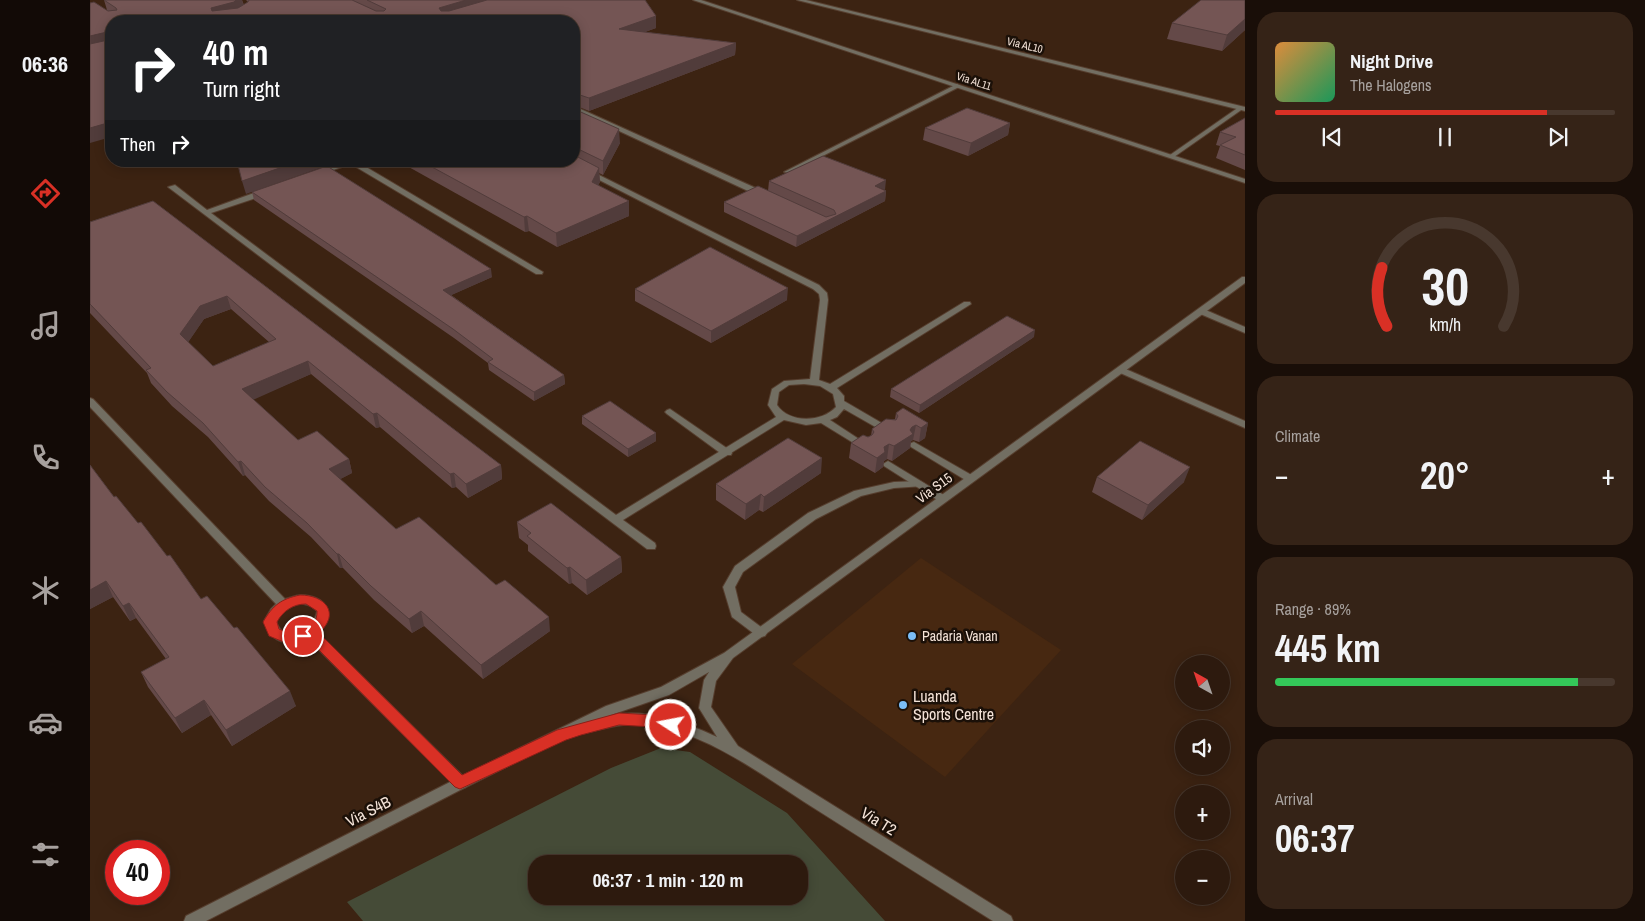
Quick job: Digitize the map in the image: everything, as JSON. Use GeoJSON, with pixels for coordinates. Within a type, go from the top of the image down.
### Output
{"type":"FeatureCollection","features":[{"type":"Feature","properties":{"kind":"street","name":"Via AL11"},"geometry":{"type":"LineString","coordinates":[[696,0],[1245,181]]}},
{"type":"Feature","properties":{"kind":"street","name":"Via AL10"},"geometry":{"type":"LineString","coordinates":[[800,0],[1243,109]]}},
{"type":"Feature","properties":{"kind":"street"},"geometry":{"type":"LineString","coordinates":[[788,172],[957,86]]}},
{"type":"Feature","properties":{"kind":"street"},"geometry":{"type":"LineString","coordinates":[[1172,156],[1243,109]]}},
{"type":"Feature","properties":{"kind":"street"},"geometry":{"type":"LineString","coordinates":[[580,111],[776,200]]}},
{"type":"Feature","properties":{"kind":"street"},"geometry":{"type":"LineString","coordinates":[[315,174],[335,167]]}},
{"type":"Feature","properties":{"kind":"street"},"geometry":{"type":"LineString","coordinates":[[362,167],[539,272]]}},
{"type":"Feature","properties":{"kind":"street"},"geometry":{"type":"LineString","coordinates":[[577,167],[816,286],[823,293],[824,300],[814,382]]}},
{"type":"Feature","properties":{"kind":"street"},"geometry":{"type":"LineString","coordinates":[[172,187],[617,519],[650,546]]}},
{"type":"Feature","properties":{"kind":"street"},"geometry":{"type":"LineString","coordinates":[[207,212],[270,190]]}},
{"type":"Feature","properties":{"kind":"street","name":"Via S15"},"geometry":{"type":"LineString","coordinates":[[733,750],[705,708],[710,680],[729,655],[1245,279]]}},
{"type":"Feature","properties":{"kind":"street"},"geometry":{"type":"LineString","coordinates":[[830,388],[967,304]]}},
{"type":"Feature","properties":{"kind":"street"},"geometry":{"type":"LineString","coordinates":[[1201,311],[1245,330]]}},
{"type":"Feature","properties":{"kind":"street"},"geometry":{"type":"LineString","coordinates":[[1120,370],[1245,425]]}},
{"type":"Feature","properties":{"kind":"street"},"geometry":{"type":"LineString","coordinates":[[814,382],[830,388],[838,394],[841,402],[839,410],[833,416],[823,420],[799,422],[784,416],[774,407],[772,401],[775,390],[787,383],[814,382]]}},
{"type":"Feature","properties":{"kind":"street"},"geometry":{"type":"LineString","coordinates":[[90,401],[284,605]]}},
{"type":"Feature","properties":{"kind":"street"},"geometry":{"type":"LineString","coordinates":[[841,402],[888,431]]}},
{"type":"Feature","properties":{"kind":"street"},"geometry":{"type":"LineString","coordinates":[[670,412],[727,453]]}},
{"type":"Feature","properties":{"kind":"street"},"geometry":{"type":"LineString","coordinates":[[617,519],[727,453],[784,416]]}},
{"type":"Feature","properties":{"kind":"street"},"geometry":{"type":"LineString","coordinates":[[823,420],[865,447]]}},
{"type":"Feature","properties":{"kind":"street"},"geometry":{"type":"LineString","coordinates":[[914,446],[971,479]]}},
{"type":"Feature","properties":{"kind":"street"},"geometry":{"type":"LineString","coordinates":[[888,464],[943,499]]}},
{"type":"Feature","properties":{"kind":"street"},"geometry":{"type":"LineString","coordinates":[[761,633],[736,614],[728,587],[739,569],[812,516],[858,493],[894,485],[920,484]]}},
{"type":"Feature","properties":{"kind":"street"},"geometry":{"type":"LineString","coordinates":[[300,600],[308,600],[320,605],[324,610],[324,616],[317,628],[310,633],[294,638],[279,636],[274,633],[270,622],[277,610],[284,605],[300,600]]}},
{"type":"Feature","properties":{"kind":"street"},"geometry":{"type":"LineString","coordinates":[[310,633],[460,783]]}},
{"type":"Feature","properties":{"kind":"street","name":"Via S4B"},"geometry":{"type":"LineString","coordinates":[[191,921],[460,783],[610,710],[665,690],[729,655]]}},
{"type":"Feature","properties":{"kind":"street","name":"Via S4B"},"geometry":{"type":"LineString","coordinates":[[562,734],[619,719],[654,721],[687,730],[733,750]]}},
{"type":"Feature","properties":{"kind":"street","name":"Via T2"},"geometry":{"type":"LineString","coordinates":[[733,750],[1006,921]]}},
{"type":"Feature","properties":{"kind":"shaded area","name":"Luanda Sports Centre"},"geometry":{"type":"Polygon","coordinates":[[[921,558],[1061,650],[945,777],[792,664],[921,558]]]}},
{"type":"Feature","properties":{"kind":"green space"},"geometry":{"type":"Polygon","coordinates":[[[661,748],[690,752],[787,813],[885,921],[363,921],[347,902],[611,768],[661,748]]]}},
{"type":"Feature","properties":{"kind":"building"},"geometry":{"type":"Polygon","coordinates":[[[104,0],[236,0],[211,8],[212,11],[238,8],[249,0],[352,0],[376,11],[384,11],[386,9],[367,0],[466,0],[439,8],[441,11],[449,11],[487,0],[645,0],[656,16],[619,29],[736,43],[589,98],[580,95],[580,15],[105,15],[105,32],[90,36],[90,3],[94,2],[108,11],[117,10],[104,0]]]}},
{"type":"Feature","properties":{"kind":"building"},"geometry":{"type":"Polygon","coordinates":[[[1201,0],[1245,0],[1245,19],[1227,35],[1172,23],[1201,0]]]}},
{"type":"Feature","properties":{"kind":"building"},"geometry":{"type":"Polygon","coordinates":[[[105,41],[105,124],[90,128],[90,44],[105,41]]]}},
{"type":"Feature","properties":{"kind":"building"},"geometry":{"type":"Polygon","coordinates":[[[967,108],[1010,123],[971,143],[925,128],[967,108]]]}},
{"type":"Feature","properties":{"kind":"building"},"geometry":{"type":"Polygon","coordinates":[[[580,112],[619,129],[603,161],[580,150],[580,112]]]}},
{"type":"Feature","properties":{"kind":"building"},"geometry":{"type":"Polygon","coordinates":[[[1245,118],[1245,155],[1220,145],[1236,137],[1220,132],[1245,118]]]}},
{"type":"Feature","properties":{"kind":"building"},"geometry":{"type":"Polygon","coordinates":[[[823,156],[886,180],[875,186],[886,191],[797,236],[724,202],[758,186],[826,217],[836,214],[834,210],[769,181],[823,156]]]}},
{"type":"Feature","properties":{"kind":"building"},"geometry":{"type":"Polygon","coordinates":[[[580,158],[599,168],[592,182],[629,201],[556,233],[527,216],[524,217],[432,167],[580,167],[580,158]]]}},
{"type":"Feature","properties":{"kind":"building"},"geometry":{"type":"Polygon","coordinates":[[[238,167],[283,167],[242,181],[238,167]]]}},
{"type":"Feature","properties":{"kind":"building"},"geometry":{"type":"Polygon","coordinates":[[[329,167],[491,269],[443,290],[564,375],[534,392],[488,362],[493,359],[453,329],[252,192],[329,167]]]}},
{"type":"Feature","properties":{"kind":"building"},"geometry":{"type":"Polygon","coordinates":[[[153,201],[501,465],[466,484],[454,473],[450,474],[377,413],[373,414],[308,361],[242,389],[298,440],[317,431],[349,459],[329,469],[396,529],[419,517],[496,585],[505,580],[549,617],[481,665],[421,611],[409,619],[337,554],[307,523],[265,487],[241,461],[238,462],[203,423],[167,392],[146,370],[151,368],[90,304],[90,222],[153,201]],[[227,296],[200,306],[180,334],[213,366],[276,339],[227,296]]]}},
{"type":"Feature","properties":{"kind":"building"},"geometry":{"type":"Polygon","coordinates":[[[710,247],[788,288],[711,331],[635,289],[710,247]]]}},
{"type":"Feature","properties":{"kind":"building"},"geometry":{"type":"Polygon","coordinates":[[[1007,316],[1035,330],[920,405],[891,389],[1007,316]]]}},
{"type":"Feature","properties":{"kind":"building"},"geometry":{"type":"Polygon","coordinates":[[[610,401],[656,433],[628,449],[582,416],[610,401]]]}},
{"type":"Feature","properties":{"kind":"building"},"geometry":{"type":"Polygon","coordinates":[[[903,408],[928,423],[921,428],[916,425],[912,427],[910,430],[913,434],[894,446],[889,444],[884,447],[885,452],[877,458],[851,443],[863,435],[868,437],[872,435],[874,432],[872,429],[886,419],[896,420],[898,416],[896,413],[903,408]]]}},
{"type":"Feature","properties":{"kind":"building"},"geometry":{"type":"Polygon","coordinates":[[[788,438],[822,458],[764,497],[761,494],[746,504],[716,484],[788,438]]]}},
{"type":"Feature","properties":{"kind":"building"},"geometry":{"type":"Polygon","coordinates":[[[1140,441],[1190,467],[1148,505],[1097,477],[1140,441]]]}},
{"type":"Feature","properties":{"kind":"building"},"geometry":{"type":"Polygon","coordinates":[[[90,465],[114,497],[116,496],[138,523],[141,522],[167,556],[170,555],[201,599],[207,596],[234,628],[237,627],[290,691],[226,730],[204,700],[175,718],[141,672],[169,657],[129,603],[123,606],[106,581],[90,590],[90,465]]]}},
{"type":"Feature","properties":{"kind":"building"},"geometry":{"type":"Polygon","coordinates":[[[551,503],[621,557],[586,580],[570,567],[567,568],[527,536],[531,533],[517,522],[551,503]]]}},
{"type":"Feature","properties":{"kind":"place","name":"Padaria Vanan"},"geometry":{"type":"Point","coordinates":[912,636]}},
{"type":"Feature","properties":{"kind":"place","name":"Luanda Sports Centre"},"geometry":{"type":"Point","coordinates":[903,705]}},
{"type":"Feature","properties":{"kind":"route"},"geometry":{"type":"LineString","coordinates":[[303,636],[286,638],[274,633],[270,628],[270,622],[277,610],[292,601],[300,600],[308,600],[320,605],[324,610],[322,622],[310,633],[460,783],[562,734],[619,719],[654,721],[671,725]]}}]}
